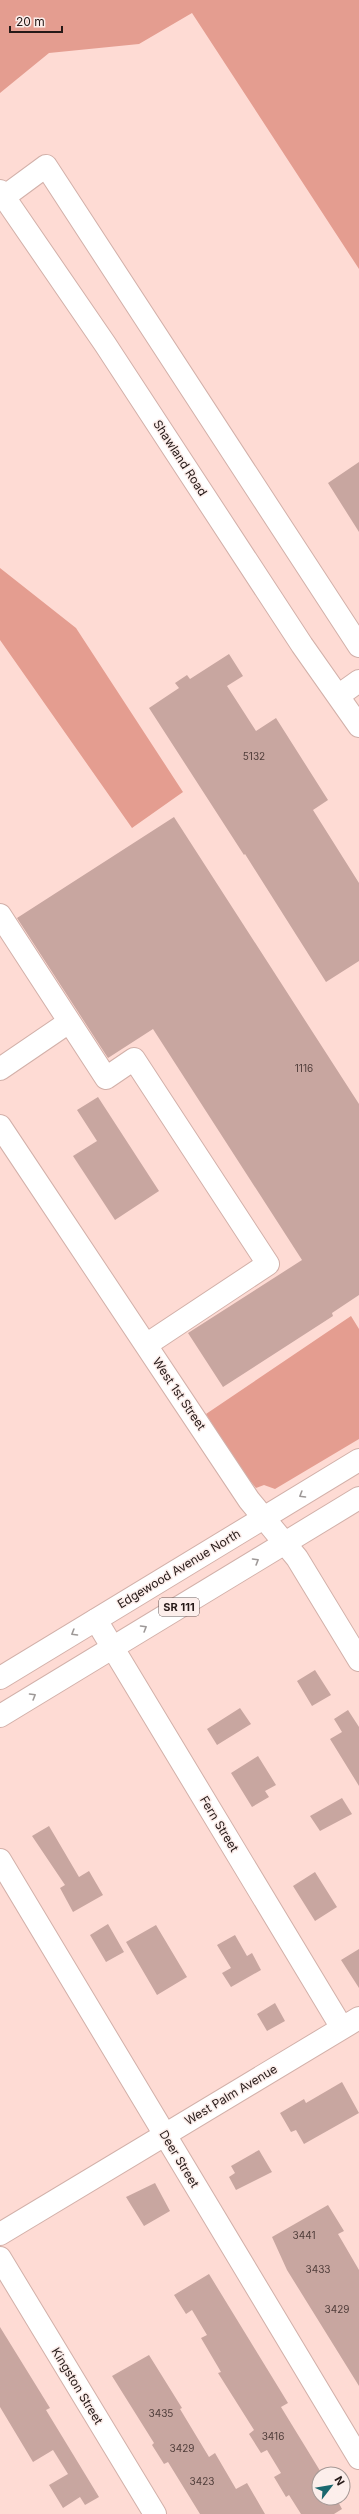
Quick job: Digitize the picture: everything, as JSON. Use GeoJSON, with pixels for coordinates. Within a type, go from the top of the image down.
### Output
{"type":"FeatureCollection","features":[{"type":"Feature","properties":{"kind":"street"},"geometry":{"type":"LineString","coordinates":[[2,194],[46,166],[359,646]]}},
{"type":"Feature","properties":{"kind":"street","name":"Shawland Road"},"geometry":{"type":"LineString","coordinates":[[2,194],[105,344],[302,644],[359,726]]}},
{"type":"Feature","properties":{"kind":"street"},"geometry":{"type":"LineString","coordinates":[[338,696],[359,680]]}},
{"type":"Feature","properties":{"kind":"street"},"geometry":{"type":"LineString","coordinates":[[0,915],[106,1078],[134,1059],[268,1264],[146,1345]]}},
{"type":"Feature","properties":{"kind":"street"},"geometry":{"type":"LineString","coordinates":[[0,1070],[69,1022]]}},
{"type":"Feature","properties":{"kind":"street","name":"West 1st Street"},"geometry":{"type":"LineString","coordinates":[[0,1126],[263,1518],[297,1558],[359,1660]]}},
{"type":"Feature","properties":{"kind":"street","name":"Edgewood Avenue North"},"geometry":{"type":"LineString","coordinates":[[0,1678],[359,1460]]}},
{"type":"Feature","properties":{"kind":"street","name":"SR 111"},"geometry":{"type":"LineString","coordinates":[[0,1716],[359,1498]]}},
{"type":"Feature","properties":{"kind":"street","name":"Fern Street"},"geometry":{"type":"LineString","coordinates":[[96,1620],[351,2023]]}},
{"type":"Feature","properties":{"kind":"street","name":"Deer Street"},"geometry":{"type":"LineString","coordinates":[[0,1860],[359,2458]]}},
{"type":"Feature","properties":{"kind":"street","name":"West Palm Avenue"},"geometry":{"type":"LineString","coordinates":[[0,2234],[351,2023]]}},
{"type":"Feature","properties":{"kind":"street","name":"Kingston Street"},"geometry":{"type":"LineString","coordinates":[[0,2258],[155,2514]]}},
{"type":"Feature","properties":{"kind":"shaded area"},"geometry":{"type":"Polygon","coordinates":[[[0,0],[359,0],[359,269],[192,13],[139,44],[49,53],[0,93],[0,0]]]}},
{"type":"Feature","properties":{"kind":"shaded area"},"geometry":{"type":"Polygon","coordinates":[[[0,568],[76,628],[183,792],[132,828],[0,640],[0,568]]]}},
{"type":"Feature","properties":{"kind":"shaded area"},"geometry":{"type":"Polygon","coordinates":[[[351,1316],[359,1329],[359,1439],[275,1489],[264,1485],[256,1488],[238,1466],[206,1414],[351,1316]]]}},
{"type":"Feature","properties":{"kind":"building"},"geometry":{"type":"Polygon","coordinates":[[[359,462],[359,532],[328,483],[359,462]]]}},
{"type":"Feature","properties":{"kind":"building"},"geometry":{"type":"Polygon","coordinates":[[[229,654],[243,676],[227,686],[256,731],[276,718],[328,800],[313,810],[359,883],[359,961],[326,982],[245,854],[244,855],[149,708],[179,688],[175,683],[187,675],[190,679],[229,654]]]}},
{"type":"Feature","properties":{"kind":"building"},"geometry":{"type":"Polygon","coordinates":[[[174,817],[359,1104],[359,1295],[332,1313],[333,1316],[223,1387],[188,1333],[302,1260],[153,1029],[108,1058],[17,918],[174,817]]]}},
{"type":"Feature","properties":{"kind":"building"},"geometry":{"type":"Polygon","coordinates":[[[98,1097],[159,1191],[115,1220],[73,1156],[97,1141],[77,1110],[98,1097]]]}},
{"type":"Feature","properties":{"kind":"building"},"geometry":{"type":"Polygon","coordinates":[[[315,1670],[331,1695],[312,1706],[297,1681],[315,1670]]]}},
{"type":"Feature","properties":{"kind":"building"},"geometry":{"type":"Polygon","coordinates":[[[240,1708],[251,1724],[217,1745],[207,1729],[240,1708]]]}},
{"type":"Feature","properties":{"kind":"building"},"geometry":{"type":"Polygon","coordinates":[[[348,1710],[359,1727],[359,1786],[330,1739],[342,1732],[334,1719],[348,1710]]]}},
{"type":"Feature","properties":{"kind":"building"},"geometry":{"type":"Polygon","coordinates":[[[258,1756],[276,1785],[265,1791],[269,1797],[252,1807],[231,1773],[258,1756]]]}},
{"type":"Feature","properties":{"kind":"building"},"geometry":{"type":"Polygon","coordinates":[[[342,1798],[352,1814],[320,1831],[310,1816],[342,1798]]]}},
{"type":"Feature","properties":{"kind":"building"},"geometry":{"type":"Polygon","coordinates":[[[49,1826],[79,1877],[89,1871],[103,1895],[73,1912],[60,1888],[65,1885],[32,1836],[49,1826]]]}},
{"type":"Feature","properties":{"kind":"building"},"geometry":{"type":"Polygon","coordinates":[[[315,1872],[337,1907],[315,1921],[293,1886],[315,1872]]]}},
{"type":"Feature","properties":{"kind":"building"},"geometry":{"type":"Polygon","coordinates":[[[108,1924],[124,1952],[106,1962],[90,1935],[108,1924]]]}},
{"type":"Feature","properties":{"kind":"building"},"geometry":{"type":"Polygon","coordinates":[[[156,1925],[187,1977],[157,1995],[126,1942],[156,1925]]]}},
{"type":"Feature","properties":{"kind":"building"},"geometry":{"type":"Polygon","coordinates":[[[235,1935],[247,1956],[252,1953],[261,1970],[231,1987],[222,1973],[231,1968],[217,1945],[235,1935]]]}},
{"type":"Feature","properties":{"kind":"building"},"geometry":{"type":"Polygon","coordinates":[[[359,1949],[359,1988],[341,1960],[359,1949]]]}},
{"type":"Feature","properties":{"kind":"building"},"geometry":{"type":"Polygon","coordinates":[[[275,2003],[285,2021],[267,2031],[257,2014],[275,2003]]]}},
{"type":"Feature","properties":{"kind":"building"},"geometry":{"type":"Polygon","coordinates":[[[342,2082],[359,2113],[304,2144],[296,2130],[291,2132],[280,2113],[304,2099],[306,2103],[342,2082]]]}},
{"type":"Feature","properties":{"kind":"building"},"geometry":{"type":"Polygon","coordinates":[[[259,2150],[272,2172],[236,2190],[229,2177],[235,2173],[231,2166],[259,2150]]]}},
{"type":"Feature","properties":{"kind":"building"},"geometry":{"type":"Polygon","coordinates":[[[155,2183],[170,2211],[144,2226],[126,2197],[155,2183]]]}},
{"type":"Feature","properties":{"kind":"building"},"geometry":{"type":"Polygon","coordinates":[[[328,2205],[344,2231],[338,2234],[359,2270],[359,2386],[287,2270],[272,2237],[328,2205]]]}},
{"type":"Feature","properties":{"kind":"building"},"geometry":{"type":"Polygon","coordinates":[[[209,2274],[288,2403],[281,2407],[317,2466],[311,2466],[311,2506],[340,2506],[342,2509],[334,2514],[301,2514],[289,2495],[286,2497],[274,2477],[281,2473],[267,2450],[261,2453],[249,2434],[254,2430],[218,2373],[221,2372],[201,2338],[207,2335],[192,2310],[186,2314],[174,2295],[209,2274]]]}},
{"type":"Feature","properties":{"kind":"building"},"geometry":{"type":"Polygon","coordinates":[[[0,2327],[50,2408],[46,2410],[99,2497],[85,2505],[80,2497],[63,2508],[49,2485],[68,2474],[53,2450],[33,2462],[0,2407],[0,2327]]]}},
{"type":"Feature","properties":{"kind":"building"},"geometry":{"type":"Polygon","coordinates":[[[149,2355],[182,2408],[180,2409],[209,2457],[215,2453],[236,2489],[247,2483],[265,2514],[200,2514],[168,2462],[164,2464],[152,2445],[154,2443],[112,2376],[149,2355]]]}}]}
